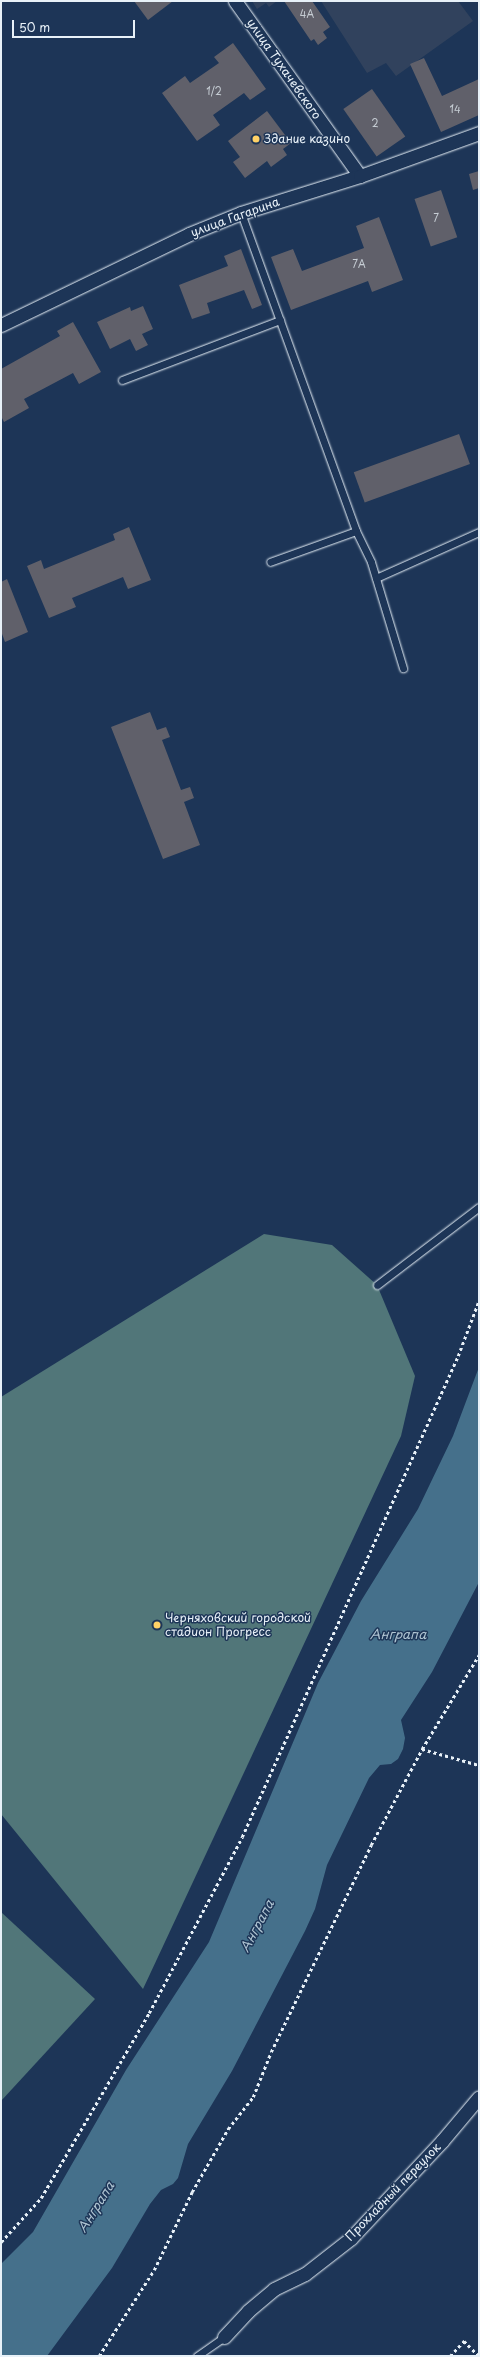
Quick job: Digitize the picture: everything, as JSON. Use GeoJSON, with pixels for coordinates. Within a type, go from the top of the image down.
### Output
{"type":"FeatureCollection","features":[{"type":"Feature","properties":{"kind":"street","name":"улица Тухачевского"},"geometry":{"type":"LineString","coordinates":[[235,1],[360,176]]}},
{"type":"Feature","properties":{"kind":"street","name":"улица Гагарина"},"geometry":{"type":"LineString","coordinates":[[1,325],[189,234],[241,213],[360,176],[479,133]]}},
{"type":"Feature","properties":{"kind":"street","name":"Прохладный переулок"},"geometry":{"type":"LineString","coordinates":[[224,2337],[248,2311],[274,2289],[305,2274],[351,2238],[437,2147],[479,2097]]}},
{"type":"Feature","properties":{"kind":"lane"},"geometry":{"type":"LineString","coordinates":[[241,213],[356,531],[376,578],[403,668]]}},
{"type":"Feature","properties":{"kind":"lane"},"geometry":{"type":"LineString","coordinates":[[122,380],[280,320]]}},
{"type":"Feature","properties":{"kind":"lane"},"geometry":{"type":"LineString","coordinates":[[270,562],[356,531]]}},
{"type":"Feature","properties":{"kind":"lane"},"geometry":{"type":"LineString","coordinates":[[376,578],[479,532]]}},
{"type":"Feature","properties":{"kind":"lane"},"geometry":{"type":"LineString","coordinates":[[378,1285],[479,1207]]}},
{"type":"Feature","properties":{"kind":"lane"},"geometry":{"type":"LineString","coordinates":[[197,2356],[224,2337]]}},
{"type":"Feature","properties":{"kind":"path"},"geometry":{"type":"LineString","coordinates":[[1,2242],[41,2198],[149,2013],[242,1837],[458,1356],[479,1300]]}},
{"type":"Feature","properties":{"kind":"path"},"geometry":{"type":"LineString","coordinates":[[99,2356],[154,2270],[192,2192],[228,2129],[253,2097],[271,2052],[367,1852],[422,1749],[479,1655]]}},
{"type":"Feature","properties":{"kind":"path"},"geometry":{"type":"LineString","coordinates":[[422,1749],[479,1765]]}},
{"type":"Feature","properties":{"kind":"path"},"geometry":{"type":"LineString","coordinates":[[450,2356],[464,2340],[478,2356]]}},
{"type":"Feature","properties":{"kind":"shaded area"},"geometry":{"type":"Polygon","coordinates":[[[252,1],[277,1],[269,7],[266,3],[257,9],[252,1]]]}},
{"type":"Feature","properties":{"kind":"shaded area"},"geometry":{"type":"Polygon","coordinates":[[[321,1],[458,1],[473,21],[396,76],[386,63],[367,73],[321,1]]]}},
{"type":"Feature","properties":{"kind":"green space","name":"Черняховский городской стадион Прогресс"},"geometry":{"type":"Polygon","coordinates":[[[264,1234],[332,1245],[377,1285],[415,1376],[401,1436],[143,1989],[1,1814],[1,1397],[264,1234]]]}},
{"type":"Feature","properties":{"kind":"green space"},"geometry":{"type":"Polygon","coordinates":[[[1,1912],[95,1999],[1,2101],[1,1912]]]}},
{"type":"Feature","properties":{"kind":"water","name":"Анграпа"},"geometry":{"type":"Polygon","coordinates":[[[479,1367],[479,1582],[432,1672],[401,1720],[405,1738],[403,1749],[398,1759],[391,1764],[380,1765],[369,1778],[327,1865],[315,1909],[305,1931],[232,2071],[188,2144],[178,2178],[173,2184],[161,2190],[150,2204],[112,2268],[47,2356],[1,2356],[1,2264],[33,2232],[126,2070],[209,1942],[318,1683],[361,1601],[418,1509],[453,1436],[479,1367]]]}},
{"type":"Feature","properties":{"kind":"building"},"geometry":{"type":"Polygon","coordinates":[[[134,1],[173,1],[148,20],[134,1]]]}},
{"type":"Feature","properties":{"kind":"building"},"geometry":{"type":"Polygon","coordinates":[[[284,1],[312,1],[330,27],[323,32],[327,38],[318,45],[314,39],[311,41],[284,1]]]}},
{"type":"Feature","properties":{"kind":"building"},"geometry":{"type":"Polygon","coordinates":[[[233,43],[266,89],[250,100],[244,93],[213,115],[220,125],[197,141],[162,93],[185,76],[190,83],[219,63],[214,57],[233,43]]]}},
{"type":"Feature","properties":{"kind":"building"},"geometry":{"type":"Polygon","coordinates":[[[424,58],[442,96],[479,79],[479,115],[441,132],[410,64],[424,58]]]}},
{"type":"Feature","properties":{"kind":"building"},"geometry":{"type":"Polygon","coordinates":[[[372,89],[405,137],[377,157],[343,109],[372,89]]]}},
{"type":"Feature","properties":{"kind":"building"},"geometry":{"type":"Polygon","coordinates":[[[267,111],[291,143],[283,149],[287,155],[271,167],[267,161],[245,178],[233,162],[240,157],[228,141],[267,111]]]}},
{"type":"Feature","properties":{"kind":"building"},"geometry":{"type":"Polygon","coordinates":[[[479,171],[479,188],[473,190],[469,174],[479,171]]]}},
{"type":"Feature","properties":{"kind":"building"},"geometry":{"type":"Polygon","coordinates":[[[441,190],[457,237],[431,246],[415,199],[441,190]]]}},
{"type":"Feature","properties":{"kind":"building"},"geometry":{"type":"Polygon","coordinates":[[[379,217],[403,280],[372,292],[368,281],[291,310],[271,257],[293,249],[302,271],[364,248],[356,226],[379,217]]]}},
{"type":"Feature","properties":{"kind":"building"},"geometry":{"type":"Polygon","coordinates":[[[241,249],[262,305],[252,309],[244,290],[207,303],[210,313],[192,319],[179,285],[228,266],[224,256],[241,249]]]}},
{"type":"Feature","properties":{"kind":"building"},"geometry":{"type":"Polygon","coordinates":[[[143,306],[153,329],[142,334],[148,345],[136,351],[130,339],[110,349],[97,322],[130,307],[131,311],[143,306]]]}},
{"type":"Feature","properties":{"kind":"building"},"geometry":{"type":"Polygon","coordinates":[[[73,322],[101,372],[79,384],[73,373],[24,399],[29,408],[4,422],[1,416],[1,369],[60,336],[57,331],[73,322]]]}},
{"type":"Feature","properties":{"kind":"building"},"geometry":{"type":"Polygon","coordinates":[[[459,434],[470,464],[365,502],[354,472],[459,434]]]}},
{"type":"Feature","properties":{"kind":"building"},"geometry":{"type":"Polygon","coordinates":[[[129,527],[151,580],[128,589],[123,577],[72,598],[76,607],[49,618],[27,566],[41,560],[44,569],[115,540],[113,534],[129,527]]]}},
{"type":"Feature","properties":{"kind":"building"},"geometry":{"type":"Polygon","coordinates":[[[7,579],[28,632],[5,642],[1,631],[1,582],[7,579]]]}},
{"type":"Feature","properties":{"kind":"building"},"geometry":{"type":"Polygon","coordinates":[[[150,712],[157,730],[166,727],[170,737],[162,740],[181,790],[190,787],[194,798],[184,802],[200,845],[163,859],[111,727],[150,712]]]}},
{"type":"Feature","properties":{"kind":"place","name":"Здание казино"},"geometry":{"type":"Point","coordinates":[256,139]}},
{"type":"Feature","properties":{"kind":"place","name":"Черняховский городской стадион Прогресс"},"geometry":{"type":"Point","coordinates":[157,1625]}}]}
